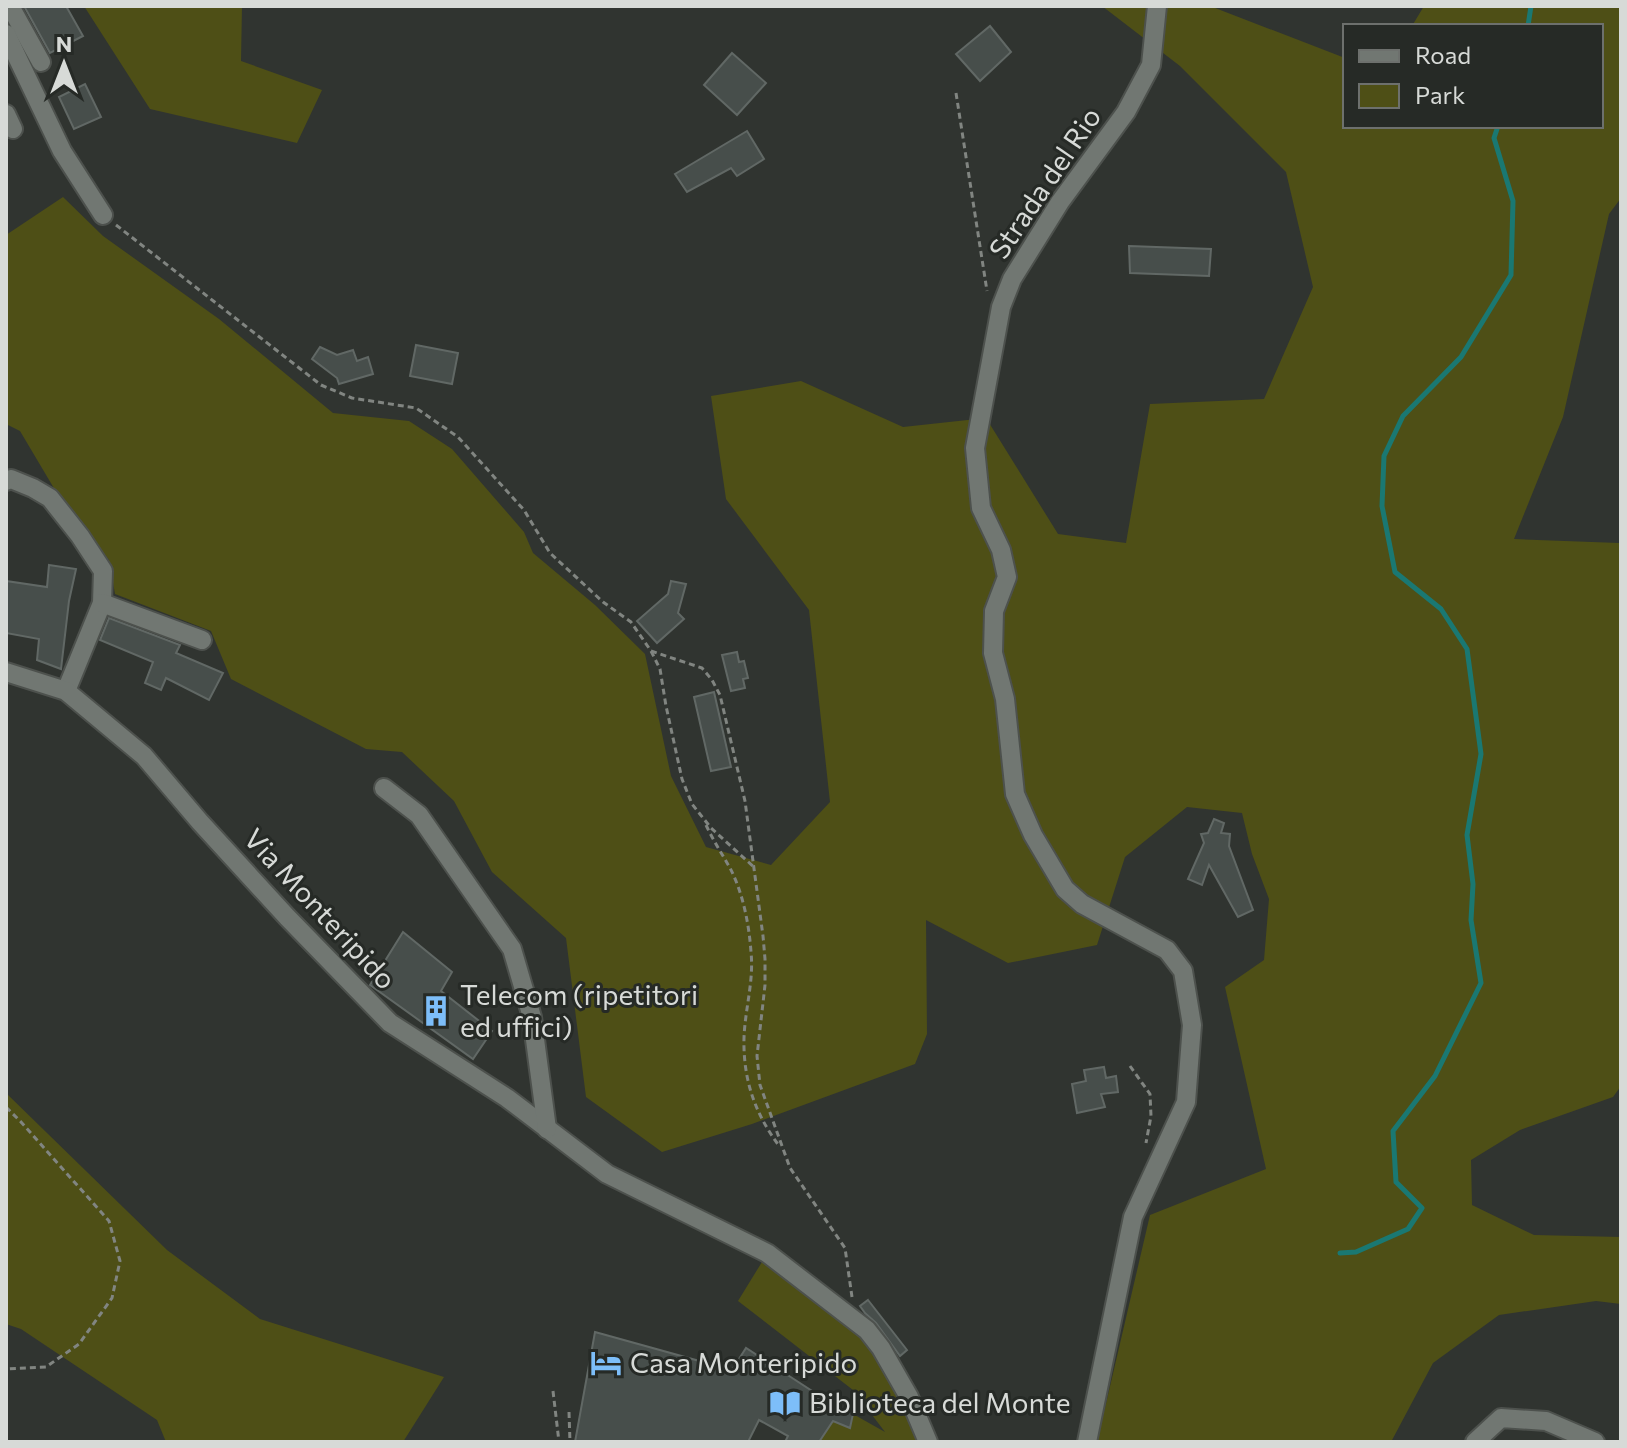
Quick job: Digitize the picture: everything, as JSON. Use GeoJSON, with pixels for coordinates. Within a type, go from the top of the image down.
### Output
{"type":"FeatureCollection","features":[{"type":"Feature","properties":{"kind":"street"},"geometry":{"type":"LineString","coordinates":[[10,6],[41,62]]}},
{"type":"Feature","properties":{"kind":"street","name":"Strada del Rio"},"geometry":{"type":"LineString","coordinates":[[1087,1442],[1133,1217],[1186,1102],[1192,1025],[1183,971],[1167,950],[1082,904],[1065,889],[1033,835],[1015,794],[1005,699],[993,653],[994,611],[1007,577],[1001,550],[981,508],[975,448],[1001,307],[1012,279],[1060,202],[1126,112],[1139,88],[1151,65],[1157,6]]}},
{"type":"Feature","properties":{"kind":"street"},"geometry":{"type":"LineString","coordinates":[[6,34],[62,151],[103,215]]}},
{"type":"Feature","properties":{"kind":"street"},"geometry":{"type":"LineString","coordinates":[[6,481],[11,479],[50,498],[103,571],[102,603],[66,691]]}},
{"type":"Feature","properties":{"kind":"street"},"geometry":{"type":"LineString","coordinates":[[102,603],[202,640]]}},
{"type":"Feature","properties":{"kind":"street","name":"Via Monteripido"},"geometry":{"type":"LineString","coordinates":[[6,672],[66,691],[144,756],[209,833],[390,1023],[507,1098],[607,1174],[767,1253],[867,1330],[909,1397],[928,1442]]}},
{"type":"Feature","properties":{"kind":"street"},"geometry":{"type":"LineString","coordinates":[[384,788],[419,815],[512,949],[532,1017],[547,1129]]}},
{"type":"Feature","properties":{"kind":"street"},"geometry":{"type":"LineString","coordinates":[[1475,1442],[1501,1418],[1546,1421],[1595,1442]]}},
{"type":"Feature","properties":{"kind":"path"},"geometry":{"type":"LineString","coordinates":[[956,93],[987,295]]}},
{"type":"Feature","properties":{"kind":"path"},"geometry":{"type":"LineString","coordinates":[[103,215],[321,385],[352,398],[416,408],[458,437],[524,510],[550,553],[603,602],[631,622],[660,669],[682,779],[692,804],[731,871],[744,910],[753,971],[744,1037],[745,1067],[757,1111],[766,1129],[783,1150]]}},
{"type":"Feature","properties":{"kind":"path"},"geometry":{"type":"LineString","coordinates":[[651,651],[702,668],[720,695],[745,801],[765,959],[757,1056],[760,1085],[790,1168],[845,1248],[852,1300]]}},
{"type":"Feature","properties":{"kind":"path"},"geometry":{"type":"LineString","coordinates":[[702,818],[755,868]]}},
{"type":"Feature","properties":{"kind":"path"},"geometry":{"type":"LineString","coordinates":[[1130,1066],[1150,1094],[1151,1116],[1144,1151]]}},
{"type":"Feature","properties":{"kind":"path"},"geometry":{"type":"LineString","coordinates":[[6,1107],[109,1221],[120,1261],[112,1298],[79,1344],[46,1367],[6,1369]]}},
{"type":"Feature","properties":{"kind":"path"},"geometry":{"type":"LineString","coordinates":[[553,1391],[559,1442]]}},
{"type":"Feature","properties":{"kind":"path"},"geometry":{"type":"LineString","coordinates":[[569,1412],[570,1442]]}},
{"type":"Feature","properties":{"kind":"green space"},"geometry":{"type":"Polygon","coordinates":[[[84,6],[242,6],[241,61],[322,90],[297,143],[150,109],[84,6]]]}},
{"type":"Feature","properties":{"kind":"green space"},"geometry":{"type":"Polygon","coordinates":[[[1102,6],[1210,6],[1343,57],[1343,128],[1603,128],[1603,24],[1413,24],[1424,6],[1621,6],[1621,198],[1609,214],[1563,417],[1514,539],[1621,545],[1621,1086],[1613,1097],[1520,1130],[1471,1160],[1472,1205],[1534,1235],[1621,1237],[1621,1304],[1596,1301],[1499,1315],[1433,1363],[1391,1442],[1097,1442],[1150,1215],[1266,1169],[1225,987],[1264,960],[1269,899],[1252,854],[1242,813],[1187,807],[1125,857],[1097,945],[1008,963],[926,920],[927,1034],[915,1064],[752,1124],[662,1152],[586,1097],[566,938],[492,872],[454,801],[402,752],[366,749],[231,679],[211,631],[115,594],[109,560],[55,490],[20,431],[6,424],[6,235],[63,197],[103,236],[219,319],[333,413],[409,421],[452,449],[524,532],[533,553],[595,605],[645,654],[671,776],[706,847],[771,865],[830,802],[809,610],[726,499],[711,396],[801,381],[903,427],[986,418],[1058,534],[1126,543],[1150,404],[1264,399],[1313,287],[1286,172],[1180,66],[1102,6]]]}},
{"type":"Feature","properties":{"kind":"green space"},"geometry":{"type":"Polygon","coordinates":[[[6,1093],[167,1250],[260,1319],[444,1377],[403,1442],[166,1442],[157,1420],[21,1329],[6,1324],[6,1093]]]}},
{"type":"Feature","properties":{"kind":"green space"},"geometry":{"type":"Polygon","coordinates":[[[765,1257],[864,1334],[924,1442],[819,1442],[833,1421],[850,1428],[853,1414],[885,1432],[853,1390],[738,1301],[765,1257]]]}},
{"type":"Feature","properties":{"kind":"building"},"geometry":{"type":"Polygon","coordinates":[[[24,6],[66,6],[83,36],[50,53],[24,6]]]}},
{"type":"Feature","properties":{"kind":"building"},"geometry":{"type":"Polygon","coordinates":[[[990,26],[1011,52],[980,81],[956,54],[990,26]]]}},
{"type":"Feature","properties":{"kind":"building"},"geometry":{"type":"Polygon","coordinates":[[[732,53],[766,83],[737,115],[704,85],[732,53]]]}},
{"type":"Feature","properties":{"kind":"building"},"geometry":{"type":"Polygon","coordinates":[[[85,84],[101,117],[74,129],[59,97],[85,84]]]}},
{"type":"Feature","properties":{"kind":"building"},"geometry":{"type":"Polygon","coordinates":[[[747,131],[764,159],[737,176],[731,168],[687,192],[675,174],[747,131]]]}},
{"type":"Feature","properties":{"kind":"building"},"geometry":{"type":"Polygon","coordinates":[[[1129,246],[1211,249],[1209,276],[1130,273],[1129,246]]]}},
{"type":"Feature","properties":{"kind":"building"},"geometry":{"type":"Polygon","coordinates":[[[416,345],[458,353],[452,384],[410,376],[416,345]]]}},
{"type":"Feature","properties":{"kind":"building"},"geometry":{"type":"Polygon","coordinates":[[[320,347],[337,355],[353,350],[357,361],[368,357],[373,374],[339,384],[337,378],[312,359],[320,347]]]}},
{"type":"Feature","properties":{"kind":"building"},"geometry":{"type":"Polygon","coordinates":[[[49,565],[76,569],[61,669],[37,660],[39,639],[6,633],[6,581],[47,587],[49,565]]]}},
{"type":"Feature","properties":{"kind":"building"},"geometry":{"type":"Polygon","coordinates":[[[671,581],[686,584],[678,613],[684,619],[657,643],[637,621],[668,594],[671,581]]]}},
{"type":"Feature","properties":{"kind":"building"},"geometry":{"type":"Polygon","coordinates":[[[109,618],[180,645],[176,653],[223,673],[209,700],[166,678],[161,690],[145,683],[153,662],[100,640],[109,618]]]}},
{"type":"Feature","properties":{"kind":"building"},"geometry":{"type":"Polygon","coordinates":[[[737,652],[739,662],[744,661],[748,678],[743,679],[745,688],[731,691],[722,655],[737,652]]]}},
{"type":"Feature","properties":{"kind":"building"},"geometry":{"type":"Polygon","coordinates":[[[714,692],[731,767],[711,771],[694,697],[714,692]]]}},
{"type":"Feature","properties":{"kind":"building"},"geometry":{"type":"Polygon","coordinates":[[[1214,819],[1224,823],[1221,833],[1230,834],[1229,846],[1253,910],[1238,917],[1209,865],[1202,885],[1188,879],[1204,843],[1201,834],[1208,833],[1214,819]]]}},
{"type":"Feature","properties":{"kind":"building","name":"Telecom (ripetitori ed uffici)"},"geometry":{"type":"Polygon","coordinates":[[[403,932],[452,972],[441,991],[492,1031],[473,1059],[370,985],[403,932]]]}},
{"type":"Feature","properties":{"kind":"building"},"geometry":{"type":"Polygon","coordinates":[[[1104,1067],[1106,1078],[1116,1076],[1118,1092],[1101,1094],[1105,1107],[1077,1113],[1072,1084],[1086,1081],[1084,1070],[1104,1067]]]}},
{"type":"Feature","properties":{"kind":"building"},"geometry":{"type":"Polygon","coordinates":[[[868,1300],[907,1350],[900,1356],[860,1306],[868,1300]]]}},
{"type":"Feature","properties":{"kind":"building"},"geometry":{"type":"Polygon","coordinates":[[[595,1332],[732,1370],[746,1348],[840,1409],[853,1414],[850,1428],[833,1421],[819,1442],[785,1442],[788,1436],[759,1420],[748,1442],[575,1442],[595,1332]]]}},
{"type":"Feature","properties":{"kind":"waterway"},"geometry":{"type":"LineString","coordinates":[[1528,24],[1531,6]]}},
{"type":"Feature","properties":{"kind":"waterway"},"geometry":{"type":"LineString","coordinates":[[1340,1253],[1356,1252],[1408,1229],[1422,1208],[1396,1182],[1393,1131],[1435,1076],[1481,983],[1471,920],[1473,884],[1467,835],[1481,754],[1467,649],[1441,609],[1395,572],[1382,506],[1384,456],[1403,416],[1461,357],[1511,275],[1513,201],[1494,138],[1497,128]]}},
{"type":"Feature","properties":{"kind":"place","name":"Telecom (ripetitori ed uffici)"},"geometry":{"type":"Point","coordinates":[436,1011]}},
{"type":"Feature","properties":{"kind":"place","name":"Casa Monteripido"},"geometry":{"type":"Point","coordinates":[606,1363]}},
{"type":"Feature","properties":{"kind":"place","name":"Biblioteca del Monte"},"geometry":{"type":"Point","coordinates":[785,1403]}}]}
